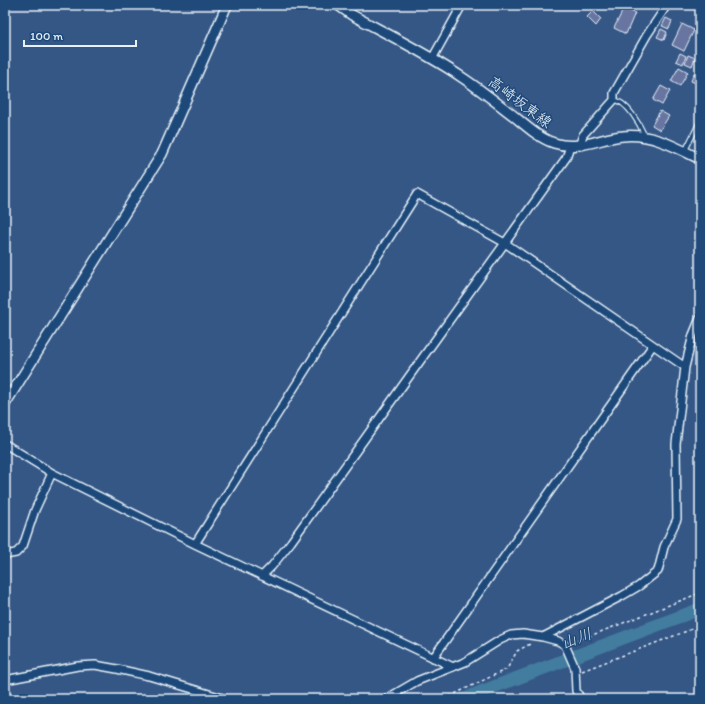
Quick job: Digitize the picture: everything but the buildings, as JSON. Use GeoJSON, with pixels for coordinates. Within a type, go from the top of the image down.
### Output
{"type":"FeatureCollection","features":[{"type":"Feature","properties":{"kind":"street"},"geometry":{"type":"LineString","coordinates":[[5,404],[162,154],[227,5]]}},
{"type":"Feature","properties":{"kind":"street","name":"高崎坂東線"},"geometry":{"type":"LineString","coordinates":[[338,5],[453,71],[538,135],[553,142],[574,146],[623,136],[646,137],[667,143],[700,159]]}},
{"type":"Feature","properties":{"kind":"street"},"geometry":{"type":"LineString","coordinates":[[432,59],[462,5]]}},
{"type":"Feature","properties":{"kind":"street"},"geometry":{"type":"LineString","coordinates":[[262,576],[291,542],[574,146],[614,100],[614,93],[647,35],[667,5]]}},
{"type":"Feature","properties":{"kind":"street"},"geometry":{"type":"LineString","coordinates":[[195,544],[417,194],[505,243],[685,367]]}},
{"type":"Feature","properties":{"kind":"street"},"geometry":{"type":"LineString","coordinates":[[543,637],[622,596],[639,586],[658,571],[664,547],[677,519],[676,444],[685,367],[693,335],[700,318]]}},
{"type":"Feature","properties":{"kind":"street"},"geometry":{"type":"LineString","coordinates":[[433,658],[653,346]]}},
{"type":"Feature","properties":{"kind":"street"},"geometry":{"type":"LineString","coordinates":[[5,444],[52,473],[195,544],[453,667]]}},
{"type":"Feature","properties":{"kind":"street"},"geometry":{"type":"LineString","coordinates":[[5,555],[16,553],[23,546],[35,510],[52,473]]}},
{"type":"Feature","properties":{"kind":"street"},"geometry":{"type":"LineString","coordinates":[[386,699],[417,681],[465,662],[500,640],[512,635],[529,634],[558,641],[565,646],[576,671],[576,691],[581,699]]}},
{"type":"Feature","properties":{"kind":"street"},"geometry":{"type":"LineString","coordinates":[[5,680],[78,666],[94,665],[117,668],[149,676],[226,699]]}},
{"type":"Feature","properties":{"kind":"lane"},"geometry":{"type":"LineString","coordinates":[[614,100],[621,102],[636,119],[646,137]]}},
{"type":"Feature","properties":{"kind":"lane"},"geometry":{"type":"LineString","coordinates":[[685,152],[700,121]]}},
{"type":"Feature","properties":{"kind":"path"},"geometry":{"type":"LineString","coordinates":[[565,646],[700,593]]}},
{"type":"Feature","properties":{"kind":"path"},"geometry":{"type":"LineString","coordinates":[[576,671],[700,626]]}},
{"type":"Feature","properties":{"kind":"path"},"geometry":{"type":"LineString","coordinates":[[444,699],[507,669],[516,650],[543,637]]}},
{"type":"Feature","properties":{"kind":"waterway","name":"山川"},"geometry":{"type":"LineString","coordinates":[[465,699],[700,609]]}}]}
